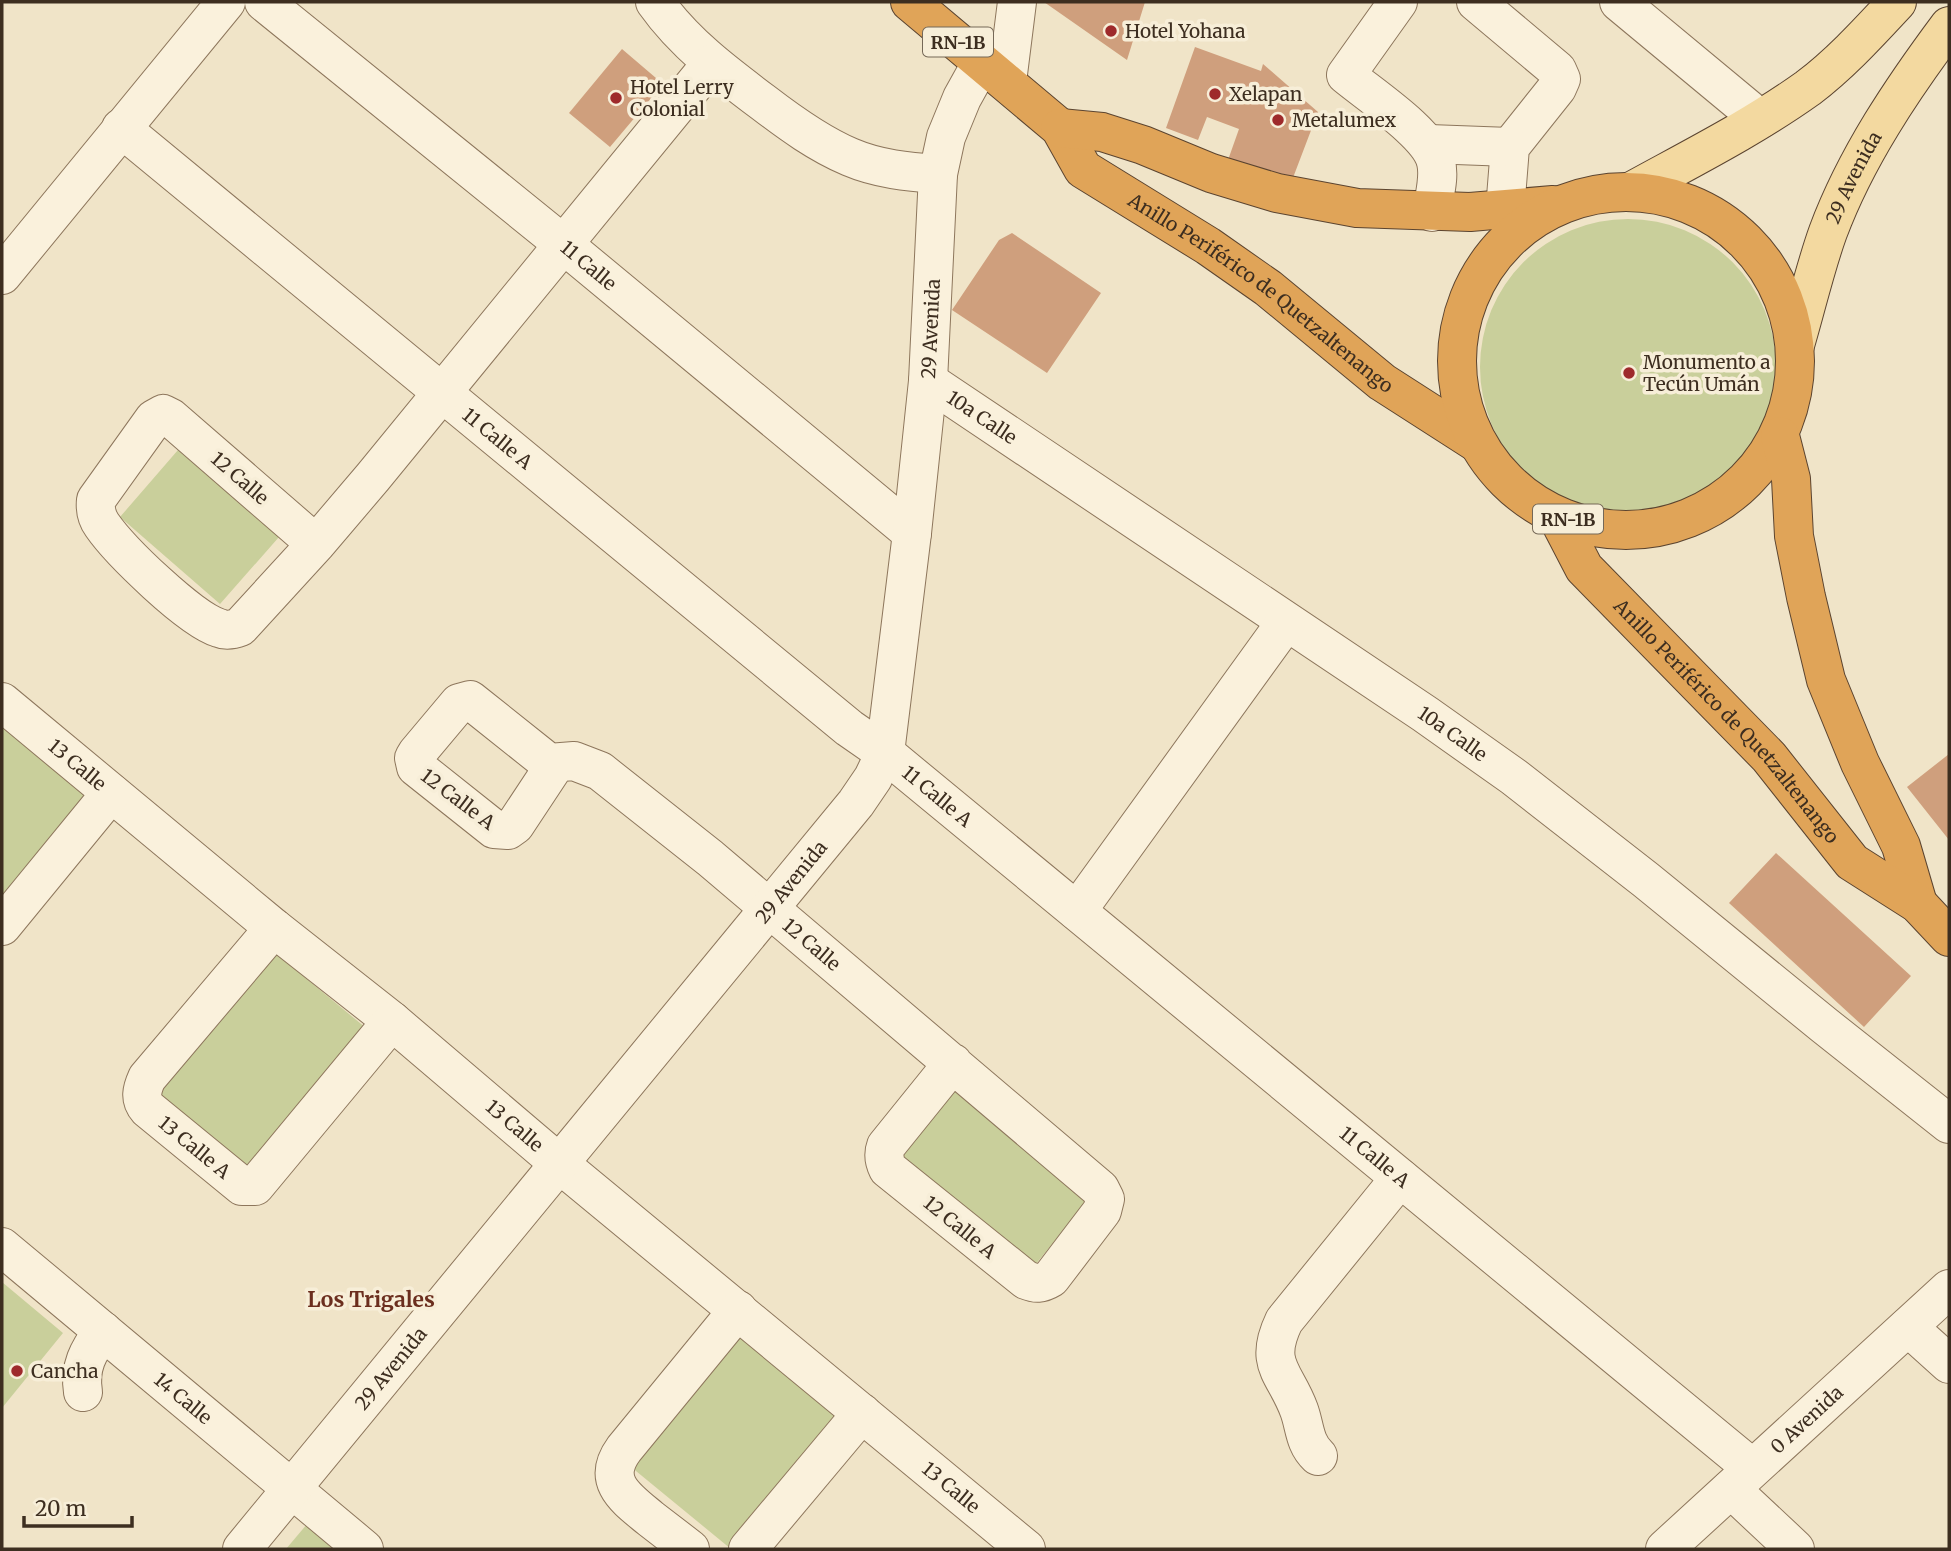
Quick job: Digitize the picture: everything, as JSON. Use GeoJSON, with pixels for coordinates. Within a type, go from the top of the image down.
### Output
{"type":"FeatureCollection","features":[{"type":"Feature","properties":{"kind":"highway","name":"Anillo Periférico de Quetzaltenango"},"geometry":{"type":"LineString","coordinates":[[910,2],[1060,128],[1083,169],[1218,253],[1268,288],[1382,382],[1477,443]]}},
{"type":"Feature","properties":{"kind":"highway","name":"RN-1B"},"geometry":{"type":"LineString","coordinates":[[1060,128],[1102,132],[1143,145],[1211,173],[1277,193],[1357,208],[1432,212],[1504,210],[1561,204],[1595,194],[1630,192],[1685,202],[1733,229],[1770,271],[1787,307],[1795,345],[1796,380],[1780,436],[1751,478],[1709,510],[1660,529],[1607,531],[1556,516],[1513,488],[1477,443],[1458,389],[1458,332],[1465,310],[1477,278],[1512,234],[1561,204]]}},
{"type":"Feature","properties":{"kind":"highway","name":"Anillo Periférico de Quetzaltenango"},"geometry":{"type":"LineString","coordinates":[[1780,436],[1791,480],[1794,536],[1805,597],[1826,680],[1860,763],[1901,846],[1918,904]]}},
{"type":"Feature","properties":{"kind":"highway","name":"Anillo Periférico de Quetzaltenango"},"geometry":{"type":"LineString","coordinates":[[1556,516],[1584,568],[1769,757],[1852,862],[1918,904],[1949,937]]}},
{"type":"Feature","properties":{"kind":"main road"},"geometry":{"type":"LineString","coordinates":[[1630,192],[1760,119],[1809,87],[1861,41],[1897,2]]}},
{"type":"Feature","properties":{"kind":"main road","name":"29 Avenida"},"geometry":{"type":"LineString","coordinates":[[1795,345],[1828,233],[1854,176],[1882,124],[1949,26]]}},
{"type":"Feature","properties":{"kind":"street"},"geometry":{"type":"LineString","coordinates":[[2,275],[226,2]]}},
{"type":"Feature","properties":{"kind":"street","name":"11 Calle"},"geometry":{"type":"LineString","coordinates":[[264,2],[563,244],[912,533]]}},
{"type":"Feature","properties":{"kind":"street"},"geometry":{"type":"LineString","coordinates":[[655,2],[711,64],[811,136],[849,157],[894,170],[938,174]]}},
{"type":"Feature","properties":{"kind":"street"},"geometry":{"type":"LineString","coordinates":[[994,72],[1017,2]]}},
{"type":"Feature","properties":{"kind":"street"},"geometry":{"type":"LineString","coordinates":[[1398,2],[1346,75],[1432,153],[1437,175],[1432,212]]}},
{"type":"Feature","properties":{"kind":"street"},"geometry":{"type":"LineString","coordinates":[[1476,2],[1558,70],[1561,79],[1510,155],[1504,210]]}},
{"type":"Feature","properties":{"kind":"street"},"geometry":{"type":"LineString","coordinates":[[1619,2],[1760,119]]}},
{"type":"Feature","properties":{"kind":"street"},"geometry":{"type":"LineString","coordinates":[[316,544],[711,64]]}},
{"type":"Feature","properties":{"kind":"street","name":"29 Avenida"},"geometry":{"type":"LineString","coordinates":[[242,1549],[561,1165],[873,779],[886,752],[912,533],[928,381],[938,174],[946,137],[962,98],[994,72]]}},
{"type":"Feature","properties":{"kind":"street","name":"11 Calle A"},"geometry":{"type":"LineString","coordinates":[[121,128],[849,728],[886,752],[1400,1178],[1741,1478],[1795,1549]]}},
{"type":"Feature","properties":{"kind":"street"},"geometry":{"type":"LineString","coordinates":[[1432,153],[1510,155]]}},
{"type":"Feature","properties":{"kind":"street","name":"10a Calle"},"geometry":{"type":"LineString","coordinates":[[928,381],[1425,714],[1514,778],[1646,880],[1949,1124]]}},
{"type":"Feature","properties":{"kind":"street","name":"12 Calle"},"geometry":{"type":"LineString","coordinates":[[163,414],[171,418],[316,544],[248,620],[240,627],[229,630],[215,627],[165,592],[103,528],[95,508],[96,500],[154,419],[163,414]]}},
{"type":"Feature","properties":{"kind":"street"},"geometry":{"type":"LineString","coordinates":[[1077,911],[1286,622]]}},
{"type":"Feature","properties":{"kind":"street","name":"12 Calle"},"geometry":{"type":"LineString","coordinates":[[466,700],[474,702],[547,761],[556,764],[573,761],[600,771],[710,858],[1093,1182],[1105,1199],[1102,1211],[1051,1278],[1043,1283]]}},
{"type":"Feature","properties":{"kind":"street","name":"12 Calle A"},"geometry":{"type":"LineString","coordinates":[[466,700],[459,703],[417,753],[414,762],[416,767],[494,829],[504,831],[515,825],[556,764]]}},
{"type":"Feature","properties":{"kind":"street","name":"13 Calle"},"geometry":{"type":"LineString","coordinates":[[2,702],[274,928],[392,1021],[1021,1548]]}},
{"type":"Feature","properties":{"kind":"street"},"geometry":{"type":"LineString","coordinates":[[2,926],[111,793]]}},
{"type":"Feature","properties":{"kind":"street","name":"13 Calle A"},"geometry":{"type":"LineString","coordinates":[[274,928],[142,1088],[142,1099],[148,1109],[242,1186],[255,1186],[392,1021]]}},
{"type":"Feature","properties":{"kind":"street","name":"12 Calle A"},"geometry":{"type":"LineString","coordinates":[[954,1063],[887,1146],[884,1160],[888,1169],[1026,1280],[1036,1284],[1043,1283]]}},
{"type":"Feature","properties":{"kind":"street"},"geometry":{"type":"LineString","coordinates":[[1318,1456],[1311,1449],[1298,1406],[1281,1377],[1275,1354],[1277,1337],[1284,1321],[1400,1178]]}},
{"type":"Feature","properties":{"kind":"street","name":"14 Calle"},"geometry":{"type":"LineString","coordinates":[[2,1247],[364,1549]]}},
{"type":"Feature","properties":{"kind":"street","name":"0 Avenida"},"geometry":{"type":"LineString","coordinates":[[1665,1549],[1949,1289]]}},
{"type":"Feature","properties":{"kind":"street"},"geometry":{"type":"LineString","coordinates":[[690,1549],[625,1498],[615,1482],[618,1456],[738,1310]]}},
{"type":"Feature","properties":{"kind":"street"},"geometry":{"type":"LineString","coordinates":[[1908,1327],[1949,1364]]}},
{"type":"Feature","properties":{"kind":"street"},"geometry":{"type":"LineString","coordinates":[[83,1392],[80,1376],[87,1353],[103,1331]]}},
{"type":"Feature","properties":{"kind":"street"},"geometry":{"type":"LineString","coordinates":[[748,1549],[862,1413]]}},
{"type":"Feature","properties":{"kind":"green space"},"geometry":{"type":"Polygon","coordinates":[[[1628,219],[1657,222],[1685,230],[1710,244],[1733,262],[1751,285],[1765,310],[1773,338],[1776,367],[1773,396],[1765,424],[1751,449],[1733,472],[1710,490],[1685,504],[1657,512],[1628,515],[1599,512],[1571,504],[1546,490],[1523,472],[1505,449],[1491,424],[1483,396],[1480,367],[1483,338],[1491,310],[1505,285],[1523,262],[1546,244],[1571,230],[1599,222],[1628,219]]]}},
{"type":"Feature","properties":{"kind":"green space"},"geometry":{"type":"Polygon","coordinates":[[[178,450],[279,537],[220,604],[120,517],[178,450]]]}},
{"type":"Feature","properties":{"kind":"green space"},"geometry":{"type":"Polygon","coordinates":[[[2,721],[94,796],[2,909],[2,721]]]}},
{"type":"Feature","properties":{"kind":"green space"},"geometry":{"type":"Polygon","coordinates":[[[273,951],[372,1033],[248,1182],[150,1100],[273,951]]]}},
{"type":"Feature","properties":{"kind":"green space"},"geometry":{"type":"Polygon","coordinates":[[[952,1082],[1092,1195],[1031,1270],[891,1156],[952,1082]]]}},
{"type":"Feature","properties":{"kind":"green space","name":"Cancha"},"geometry":{"type":"Polygon","coordinates":[[[2,1282],[63,1333],[2,1408],[2,1282]]]}},
{"type":"Feature","properties":{"kind":"green space"},"geometry":{"type":"Polygon","coordinates":[[[733,1330],[843,1420],[731,1549],[625,1462],[733,1330]]]}},
{"type":"Feature","properties":{"kind":"green space"},"geometry":{"type":"Polygon","coordinates":[[[313,1517],[353,1549],[286,1549],[313,1517]]]}},
{"type":"Feature","properties":{"kind":"building","name":"Hotel Yohana"},"geometry":{"type":"Polygon","coordinates":[[[1044,2],[1145,2],[1127,60],[1044,2]]]}},
{"type":"Feature","properties":{"kind":"building"},"geometry":{"type":"Polygon","coordinates":[[[1195,47],[1261,71],[1263,64],[1318,112],[1291,183],[1228,160],[1239,129],[1207,117],[1198,140],[1166,128],[1195,47]]]}},
{"type":"Feature","properties":{"kind":"building","name":"Hotel Lerry Colonial"},"geometry":{"type":"Polygon","coordinates":[[[622,49],[663,84],[610,147],[569,113],[622,49]]]}},
{"type":"Feature","properties":{"kind":"building"},"geometry":{"type":"Polygon","coordinates":[[[1012,233],[1101,293],[1047,373],[952,310],[999,240],[1012,233]]]}},
{"type":"Feature","properties":{"kind":"building"},"geometry":{"type":"Polygon","coordinates":[[[1949,754],[1949,840],[1907,787],[1949,754]]]}},
{"type":"Feature","properties":{"kind":"building"},"geometry":{"type":"Polygon","coordinates":[[[1776,853],[1911,976],[1864,1027],[1729,903],[1776,853]]]}},
{"type":"Feature","properties":{"kind":"place","name":"Hotel Yohana"},"geometry":{"type":"Point","coordinates":[1111,31]}},
{"type":"Feature","properties":{"kind":"place","name":"Xelapan"},"geometry":{"type":"Point","coordinates":[1215,94]}},
{"type":"Feature","properties":{"kind":"place","name":"Hotel Lerry Colonial"},"geometry":{"type":"Point","coordinates":[616,98]}},
{"type":"Feature","properties":{"kind":"place","name":"Metalumex"},"geometry":{"type":"Point","coordinates":[1278,120]}},
{"type":"Feature","properties":{"kind":"place","name":"Monumento a Tecún Umán"},"geometry":{"type":"Point","coordinates":[1629,373]}},
{"type":"Feature","properties":{"kind":"place","name":"Cancha"},"geometry":{"type":"Point","coordinates":[17,1371]}},
{"type":"Feature","properties":{"kind":"district","name":"Los Trigales"},"geometry":{"type":"Point","coordinates":[371,1299]}}]}
